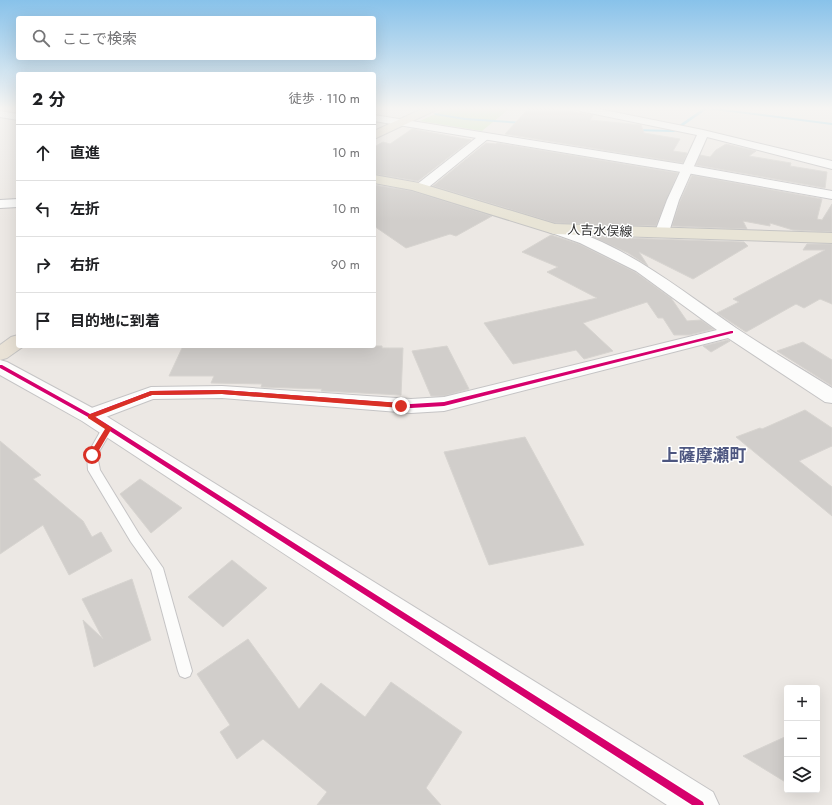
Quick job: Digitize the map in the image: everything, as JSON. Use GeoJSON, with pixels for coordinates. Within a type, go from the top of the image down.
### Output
{"type":"FeatureCollection","features":[{"type":"Feature","properties":{"kind":"highway"},"geometry":{"type":"LineString","coordinates":[[0,354],[16,342]]}},
{"type":"Feature","properties":{"kind":"main road","name":"人吉水俣線"},"geometry":{"type":"LineString","coordinates":[[376,179],[420,188],[554,229],[832,238]]}},
{"type":"Feature","properties":{"kind":"street"},"geometry":{"type":"LineString","coordinates":[[420,188],[473,146]]}},
{"type":"Feature","properties":{"kind":"street"},"geometry":{"type":"LineString","coordinates":[[542,146],[832,195]]}},
{"type":"Feature","properties":{"kind":"street"},"geometry":{"type":"LineString","coordinates":[[662,232],[673,200],[698,146]]}},
{"type":"Feature","properties":{"kind":"street"},"geometry":{"type":"LineString","coordinates":[[754,146],[832,165]]}},
{"type":"Feature","properties":{"kind":"street"},"geometry":{"type":"LineString","coordinates":[[0,204],[16,203]]}},
{"type":"Feature","properties":{"kind":"street"},"geometry":{"type":"LineString","coordinates":[[554,229],[585,240],[641,268],[731,332],[832,397]]}},
{"type":"Feature","properties":{"kind":"street"},"geometry":{"type":"LineString","coordinates":[[99,422],[151,393],[222,392],[411,406],[444,404],[731,332]]}},
{"type":"Feature","properties":{"kind":"street"},"geometry":{"type":"LineString","coordinates":[[0,366],[99,422],[700,805]]}},
{"type":"Feature","properties":{"kind":"lane"},"geometry":{"type":"LineString","coordinates":[[99,422],[92,455],[94,470],[135,538],[157,568],[185,671]]}},
{"type":"Feature","properties":{"kind":"building"},"geometry":{"type":"Polygon","coordinates":[[[376,146],[464,146],[418,181],[376,174],[376,146]]]}},
{"type":"Feature","properties":{"kind":"building"},"geometry":{"type":"Polygon","coordinates":[[[483,146],[512,146],[678,173],[656,226],[555,223],[433,186],[483,146]]]}},
{"type":"Feature","properties":{"kind":"building"},"geometry":{"type":"Polygon","coordinates":[[[576,146],[676,146],[673,151],[687,153],[683,163],[576,146]]]}},
{"type":"Feature","properties":{"kind":"building"},"geometry":{"type":"Polygon","coordinates":[[[723,146],[733,146],[756,151],[749,156],[791,163],[790,166],[827,172],[825,188],[696,165],[700,155],[710,157],[716,150],[723,146]]]}},
{"type":"Feature","properties":{"kind":"building"},"geometry":{"type":"Polygon","coordinates":[[[692,175],[822,199],[817,219],[822,220],[832,204],[832,232],[793,230],[770,223],[770,226],[743,221],[747,229],[672,226],[680,201],[692,175]]]}},
{"type":"Feature","properties":{"kind":"building"},"geometry":{"type":"Polygon","coordinates":[[[376,185],[412,191],[492,216],[456,236],[450,234],[406,248],[376,227],[376,185]]]}},
{"type":"Feature","properties":{"kind":"building"},"geometry":{"type":"Polygon","coordinates":[[[551,235],[579,244],[635,272],[671,298],[687,321],[701,320],[714,329],[689,335],[674,335],[663,318],[658,318],[647,302],[583,323],[613,351],[584,359],[576,350],[513,364],[484,323],[597,298],[547,272],[558,267],[522,252],[551,235]]]}},
{"type":"Feature","properties":{"kind":"building"},"geometry":{"type":"Polygon","coordinates":[[[593,237],[744,242],[748,246],[693,279],[639,252],[648,266],[628,253],[593,237]]]}},
{"type":"Feature","properties":{"kind":"building"},"geometry":{"type":"Polygon","coordinates":[[[807,244],[832,244],[832,304],[820,299],[804,308],[796,304],[746,332],[717,313],[739,302],[733,299],[825,250],[803,250],[807,244]]]}},
{"type":"Feature","properties":{"kind":"building"},"geometry":{"type":"Polygon","coordinates":[[[728,340],[730,341],[711,352],[703,346],[728,340]]]}},
{"type":"Feature","properties":{"kind":"building"},"geometry":{"type":"Polygon","coordinates":[[[803,342],[832,360],[832,386],[777,351],[803,342]]]}},
{"type":"Feature","properties":{"kind":"building"},"geometry":{"type":"Polygon","coordinates":[[[376,346],[382,346],[382,348],[403,348],[401,395],[321,391],[322,389],[261,387],[262,384],[211,383],[214,376],[169,376],[182,348],[376,348],[376,346]]]}},
{"type":"Feature","properties":{"kind":"building"},"geometry":{"type":"Polygon","coordinates":[[[447,346],[469,389],[444,396],[431,396],[412,351],[447,346]]]}},
{"type":"Feature","properties":{"kind":"building"},"geometry":{"type":"Polygon","coordinates":[[[805,410],[832,428],[832,446],[799,461],[832,487],[832,516],[736,437],[760,428],[762,429],[805,410]]]}},
{"type":"Feature","properties":{"kind":"building"},"geometry":{"type":"Polygon","coordinates":[[[525,437],[584,545],[489,565],[444,452],[525,437]]]}},
{"type":"Feature","properties":{"kind":"building"},"geometry":{"type":"Polygon","coordinates":[[[0,441],[41,475],[33,479],[83,521],[92,537],[101,532],[112,551],[69,575],[43,525],[0,554],[0,441]]]}},
{"type":"Feature","properties":{"kind":"building"},"geometry":{"type":"Polygon","coordinates":[[[140,479],[182,508],[151,533],[120,494],[140,479]]]}},
{"type":"Feature","properties":{"kind":"building"},"geometry":{"type":"Polygon","coordinates":[[[232,560],[267,588],[223,627],[188,597],[232,560]]]}},
{"type":"Feature","properties":{"kind":"building"},"geometry":{"type":"Polygon","coordinates":[[[132,579],[151,640],[94,667],[83,620],[103,639],[82,599],[132,579]]]}},
{"type":"Feature","properties":{"kind":"building"},"geometry":{"type":"Polygon","coordinates":[[[248,639],[299,709],[321,683],[365,717],[391,682],[462,732],[426,788],[441,805],[317,805],[327,792],[263,739],[237,759],[220,732],[230,725],[197,674],[248,639]]]}},
{"type":"Feature","properties":{"kind":"building"},"geometry":{"type":"Polygon","coordinates":[[[784,737],[784,781],[743,756],[784,737]]]}},
{"type":"Feature","properties":{"kind":"cycle path"},"geometry":{"type":"LineString","coordinates":[[90,416],[151,393],[222,392],[411,406],[444,404],[731,332]]}},
{"type":"Feature","properties":{"kind":"cycle path"},"geometry":{"type":"LineString","coordinates":[[0,366],[90,416],[700,805]]}},
{"type":"Feature","properties":{"kind":"district","name":"上薩摩瀬町"},"geometry":{"type":"Point","coordinates":[704,455]}},
{"type":"Feature","properties":{"kind":"route"},"geometry":{"type":"LineString","coordinates":[[92,455],[108,428],[90,416],[151,393],[222,392],[295,396],[401,406]]}}]}
